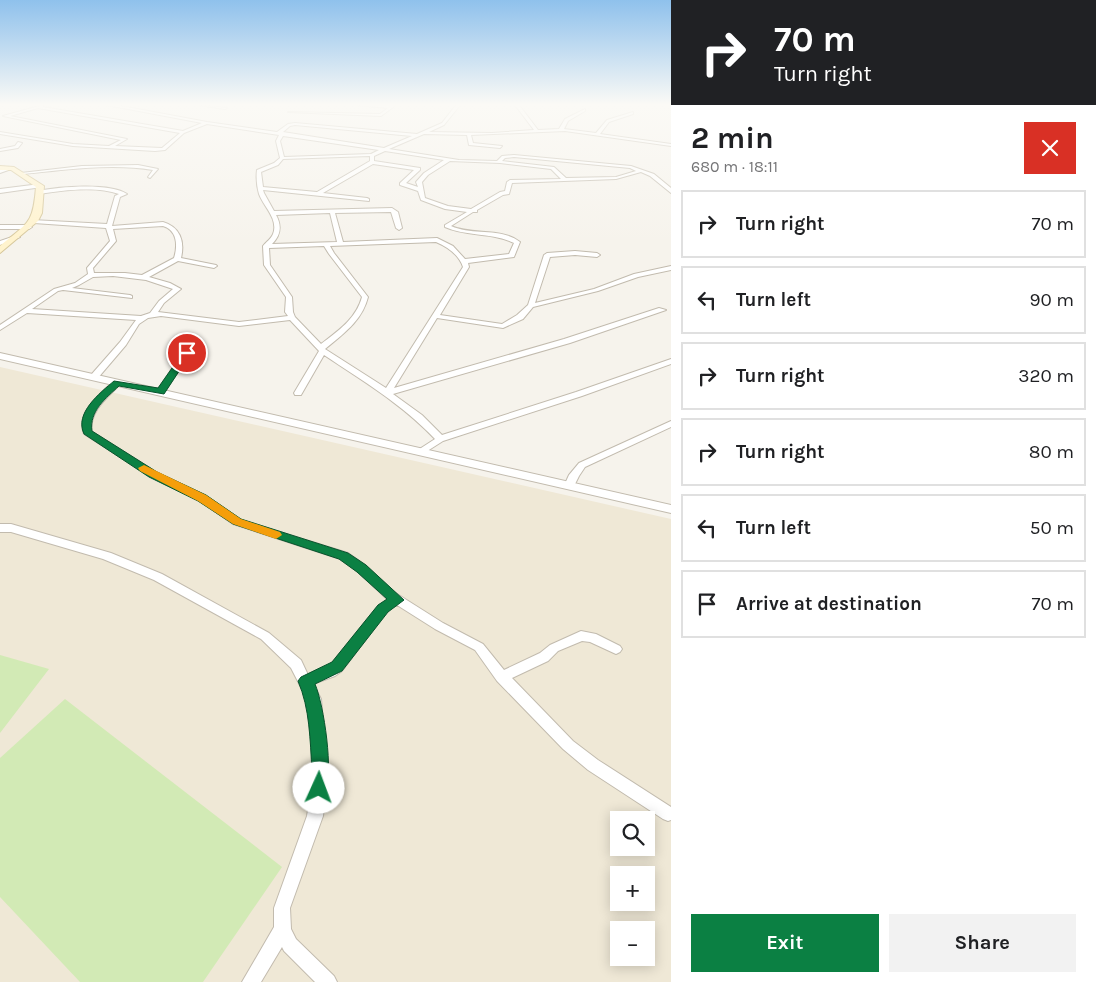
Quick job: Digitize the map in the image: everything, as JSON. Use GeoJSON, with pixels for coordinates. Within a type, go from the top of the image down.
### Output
{"type":"FeatureCollection","features":[{"type":"Feature","properties":{"kind":"main road"},"geometry":{"type":"LineString","coordinates":[[0,168],[12,168],[23,173],[39,189],[38,213],[31,224],[0,250]]}},
{"type":"Feature","properties":{"kind":"street"},"geometry":{"type":"LineString","coordinates":[[280,151],[282,158]]}},
{"type":"Feature","properties":{"kind":"street"},"geometry":{"type":"LineString","coordinates":[[266,246],[275,239],[278,233],[273,213],[262,194],[259,172],[276,164],[282,158],[372,155],[381,151]]}},
{"type":"Feature","properties":{"kind":"street"},"geometry":{"type":"LineString","coordinates":[[395,151],[448,160],[498,162],[552,168],[563,180]]}},
{"type":"Feature","properties":{"kind":"street"},"geometry":{"type":"LineString","coordinates":[[372,155],[372,162]]}},
{"type":"Feature","properties":{"kind":"street"},"geometry":{"type":"LineString","coordinates":[[498,162],[504,157],[514,156],[622,166],[652,175],[671,191]]}},
{"type":"Feature","properties":{"kind":"street"},"geometry":{"type":"LineString","coordinates":[[448,160],[431,171],[419,182],[423,199],[428,202],[475,211]]}},
{"type":"Feature","properties":{"kind":"street"},"geometry":{"type":"LineString","coordinates":[[318,194],[372,162],[431,171]]}},
{"type":"Feature","properties":{"kind":"street"},"geometry":{"type":"LineString","coordinates":[[23,173],[78,167],[138,166],[156,169],[150,177]]}},
{"type":"Feature","properties":{"kind":"street"},"geometry":{"type":"LineString","coordinates":[[0,172],[12,168]]}},
{"type":"Feature","properties":{"kind":"street"},"geometry":{"type":"LineString","coordinates":[[418,169],[402,184],[422,190]]}},
{"type":"Feature","properties":{"kind":"street"},"geometry":{"type":"LineString","coordinates":[[465,261],[512,256],[516,252],[516,242],[513,240],[488,232],[473,232],[447,227],[502,193],[507,193],[510,182],[616,178],[641,171]]}},
{"type":"Feature","properties":{"kind":"street"},"geometry":{"type":"LineString","coordinates":[[261,188],[368,200]]}},
{"type":"Feature","properties":{"kind":"street"},"geometry":{"type":"LineString","coordinates":[[0,191],[81,189],[122,192],[124,194],[118,196],[109,227],[113,241],[90,268],[91,274]]}},
{"type":"Feature","properties":{"kind":"street"},"geometry":{"type":"LineString","coordinates":[[273,213],[392,210],[395,212],[399,228]]}},
{"type":"Feature","properties":{"kind":"street"},"geometry":{"type":"LineString","coordinates":[[332,211],[340,243]]}},
{"type":"Feature","properties":{"kind":"street"},"geometry":{"type":"LineString","coordinates":[[0,227],[31,224],[109,227],[168,224],[181,247],[177,259]]}},
{"type":"Feature","properties":{"kind":"street"},"geometry":{"type":"LineString","coordinates":[[0,243],[16,237]]}},
{"type":"Feature","properties":{"kind":"street"},"geometry":{"type":"LineString","coordinates":[[266,246],[437,240],[443,242],[465,261],[466,267],[387,393]]}},
{"type":"Feature","properties":{"kind":"street"},"geometry":{"type":"LineString","coordinates":[[298,392],[322,350],[354,319],[364,305],[365,297],[331,253],[326,243]]}},
{"type":"Feature","properties":{"kind":"street"},"geometry":{"type":"LineString","coordinates":[[266,246],[267,265],[289,297],[289,312],[292,318],[322,350],[387,393],[419,418],[440,439]]}},
{"type":"Feature","properties":{"kind":"street"},"geometry":{"type":"LineString","coordinates":[[435,316],[503,326],[520,317],[531,306],[546,255],[575,253],[598,256]]}},
{"type":"Feature","properties":{"kind":"street"},"geometry":{"type":"LineString","coordinates":[[144,277],[177,259],[214,266]]}},
{"type":"Feature","properties":{"kind":"street"},"geometry":{"type":"LineString","coordinates":[[531,306],[596,290],[636,275],[671,268]]}},
{"type":"Feature","properties":{"kind":"street"},"geometry":{"type":"LineString","coordinates":[[0,328],[60,288],[77,284],[91,274],[118,274],[144,277],[178,290],[160,302],[152,314]]}},
{"type":"Feature","properties":{"kind":"street"},"geometry":{"type":"LineString","coordinates":[[60,288],[130,297]]}},
{"type":"Feature","properties":{"kind":"street"},"geometry":{"type":"LineString","coordinates":[[387,393],[567,341],[662,310]]}},
{"type":"Feature","properties":{"kind":"street"},"geometry":{"type":"LineString","coordinates":[[27,311],[140,318],[152,314],[238,324],[292,318]]}},
{"type":"Feature","properties":{"kind":"street"},"geometry":{"type":"LineString","coordinates":[[94,377],[140,318]]}},
{"type":"Feature","properties":{"kind":"street"},"geometry":{"type":"LineString","coordinates":[[160,392],[187,353]]}},
{"type":"Feature","properties":{"kind":"street"},"geometry":{"type":"LineString","coordinates":[[0,356],[671,509]]}},
{"type":"Feature","properties":{"kind":"street"},"geometry":{"type":"LineString","coordinates":[[422,452],[440,439],[579,394],[596,386],[618,381],[671,361]]}},
{"type":"Feature","properties":{"kind":"street"},"geometry":{"type":"LineString","coordinates":[[117,383],[95,402],[86,424],[87,432],[153,474],[202,498],[237,522],[344,556],[362,568],[374,582],[397,600],[478,647],[502,677],[568,745],[593,765],[668,814]]}},
{"type":"Feature","properties":{"kind":"street"},"geometry":{"type":"LineString","coordinates":[[569,486],[577,469],[582,465],[671,424]]}},
{"type":"Feature","properties":{"kind":"street"},"geometry":{"type":"LineString","coordinates":[[0,528],[11,528],[108,556],[158,577],[265,636],[296,664],[314,699],[321,774],[314,816],[282,908],[283,929],[290,945],[328,982]]}},
{"type":"Feature","properties":{"kind":"street"},"geometry":{"type":"LineString","coordinates":[[306,681],[330,672],[337,667],[383,608],[397,600]]}},
{"type":"Feature","properties":{"kind":"street"},"geometry":{"type":"LineString","coordinates":[[502,677],[580,636],[592,637],[616,649]]}},
{"type":"Feature","properties":{"kind":"street"},"geometry":{"type":"LineString","coordinates":[[251,982],[283,929]]}},
{"type":"Feature","properties":{"kind":"shaded area"},"geometry":{"type":"Polygon","coordinates":[[[0,367],[671,519],[671,982],[0,982],[0,367]]]}},
{"type":"Feature","properties":{"kind":"green space"},"geometry":{"type":"Polygon","coordinates":[[[0,655],[49,669],[0,733],[0,655]]]}},
{"type":"Feature","properties":{"kind":"green space"},"geometry":{"type":"Polygon","coordinates":[[[65,699],[282,867],[203,982],[80,982],[0,897],[0,758],[65,699]]]}},
{"type":"Feature","properties":{"kind":"slow traffic"},"geometry":{"type":"LineString","coordinates":[[144,468],[202,498],[237,522],[256,530],[276,535]]}},
{"type":"Feature","properties":{"kind":"route"},"geometry":{"type":"LineString","coordinates":[[187,353],[160,392],[117,383],[95,402],[86,424],[87,432],[153,474],[202,498],[237,522],[256,530],[325,548],[344,556],[362,568],[374,582],[397,600],[383,608],[346,658],[337,667],[330,672],[306,681],[314,699],[321,774],[319,788]]}}]}
